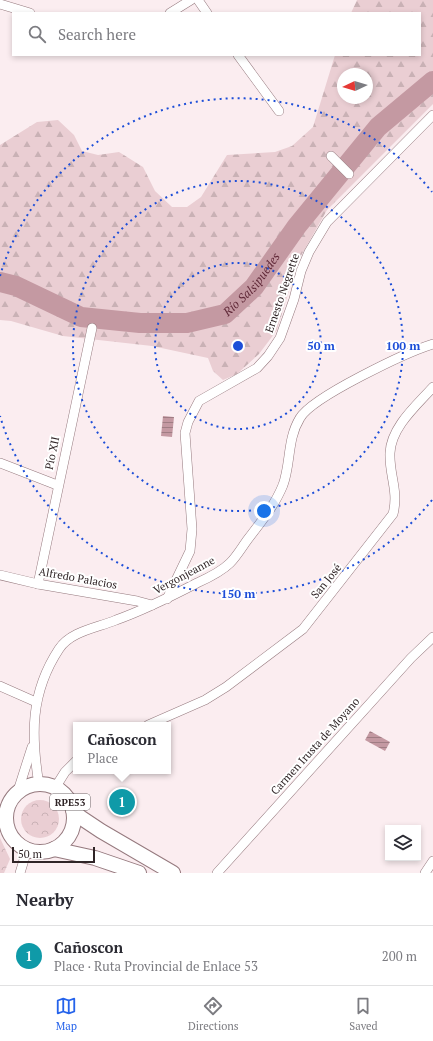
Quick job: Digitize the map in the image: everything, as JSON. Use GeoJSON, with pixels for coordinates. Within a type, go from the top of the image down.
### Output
{"type":"FeatureCollection","features":[{"type":"Feature","properties":{"kind":"main road","name":"RPE53"},"geometry":{"type":"LineString","coordinates":[[10,797],[24,789],[39,784],[55,788],[69,801],[73,810],[74,819],[68,837],[54,849]]}},
{"type":"Feature","properties":{"kind":"main road"},"geometry":{"type":"LineString","coordinates":[[10,797],[7,817],[4,823],[15,841],[28,850],[41,852],[54,849],[95,858],[139,873]]}},
{"type":"Feature","properties":{"kind":"main road","name":"RPE53"},"geometry":{"type":"LineString","coordinates":[[73,810],[80,817],[101,831],[173,873]]}},
{"type":"Feature","properties":{"kind":"street"},"geometry":{"type":"LineString","coordinates":[[172,12],[191,0]]}},
{"type":"Feature","properties":{"kind":"street"},"geometry":{"type":"LineString","coordinates":[[198,0],[206,12]]}},
{"type":"Feature","properties":{"kind":"street"},"geometry":{"type":"LineString","coordinates":[[0,4],[27,12]]}},
{"type":"Feature","properties":{"kind":"street"},"geometry":{"type":"LineString","coordinates":[[239,56],[279,111]]}},
{"type":"Feature","properties":{"kind":"street","name":"Ernesto Negrette"},"geometry":{"type":"LineString","coordinates":[[167,598],[190,551],[192,529],[185,434],[188,422],[199,401],[252,372],[268,356],[280,338],[294,299],[301,271],[309,252],[327,222],[433,115]]}},
{"type":"Feature","properties":{"kind":"street"},"geometry":{"type":"LineString","coordinates":[[331,156],[349,174]]}},
{"type":"Feature","properties":{"kind":"street","name":"Pío XII"},"geometry":{"type":"LineString","coordinates":[[38,584],[57,485],[92,328]]}},
{"type":"Feature","properties":{"kind":"street","name":"Vergonjeanne"},"geometry":{"type":"LineString","coordinates":[[39,784],[34,742],[36,702],[51,664],[60,649],[70,637],[152,605],[213,575],[230,564],[274,504],[283,483],[292,435],[300,417],[312,407],[351,382],[419,348],[433,344]]}},
{"type":"Feature","properties":{"kind":"street","name":"San José"},"geometry":{"type":"LineString","coordinates":[[155,722],[210,697],[303,629],[393,514],[396,501],[390,453],[393,439],[400,426],[433,387]]}},
{"type":"Feature","properties":{"kind":"street"},"geometry":{"type":"LineString","coordinates":[[0,462],[57,485]]}},
{"type":"Feature","properties":{"kind":"street","name":"Alfredo Palacios"},"geometry":{"type":"LineString","coordinates":[[0,575],[38,584],[137,601],[152,605]]}},
{"type":"Feature","properties":{"kind":"street","name":"Carmen Irusta de Moyano"},"geometry":{"type":"LineString","coordinates":[[217,873],[410,658],[433,637]]}},
{"type":"Feature","properties":{"kind":"street"},"geometry":{"type":"LineString","coordinates":[[0,686],[36,702]]}},
{"type":"Feature","properties":{"kind":"street","name":"Vergonjeanne"},"geometry":{"type":"LineString","coordinates":[[10,797],[34,742]]}},
{"type":"Feature","properties":{"kind":"street"},"geometry":{"type":"LineString","coordinates":[[55,788],[65,772],[73,764]]}},
{"type":"Feature","properties":{"kind":"street"},"geometry":{"type":"LineString","coordinates":[[20,873],[28,850]]}},
{"type":"Feature","properties":{"kind":"street"},"geometry":{"type":"LineString","coordinates":[[425,873],[433,861]]}},
{"type":"Feature","properties":{"kind":"green space"},"geometry":{"type":"Polygon","coordinates":[[[357,0],[433,0],[433,104],[327,210],[298,261],[277,330],[259,354],[237,374],[223,380],[213,371],[208,358],[152,346],[63,336],[11,321],[0,320],[0,145],[37,122],[58,120],[74,135],[82,151],[98,155],[119,152],[143,167],[155,191],[172,207],[187,207],[201,197],[227,155],[275,152],[292,146],[313,127],[335,56],[421,56],[421,12],[351,12],[357,0]]]}},
{"type":"Feature","properties":{"kind":"green space"},"geometry":{"type":"Polygon","coordinates":[[[36,800],[44,800],[51,803],[56,808],[59,819],[56,830],[51,835],[44,838],[36,838],[29,835],[24,830],[21,823],[21,815],[24,808],[29,803],[36,800]]]}},
{"type":"Feature","properties":{"kind":"green space"},"geometry":{"type":"Polygon","coordinates":[[[0,838],[10,859],[4,873],[0,873],[0,838]]]}},
{"type":"Feature","properties":{"kind":"shaded area"},"geometry":{"type":"Polygon","coordinates":[[[163,416],[174,417],[172,437],[161,436],[163,416]]]}},
{"type":"Feature","properties":{"kind":"shaded area"},"geometry":{"type":"Polygon","coordinates":[[[370,731],[390,742],[385,751],[365,740],[370,731]]]}},
{"type":"Feature","properties":{"kind":"waterway","name":"Río Salsipuedes"},"geometry":{"type":"LineString","coordinates":[[0,282],[16,286],[81,317],[140,323],[187,323],[225,314],[254,287],[297,226],[378,127],[433,81]]}},
{"type":"Feature","properties":{"kind":"place","name":"Cañoscon"},"geometry":{"type":"Point","coordinates":[122,802]}}]}
